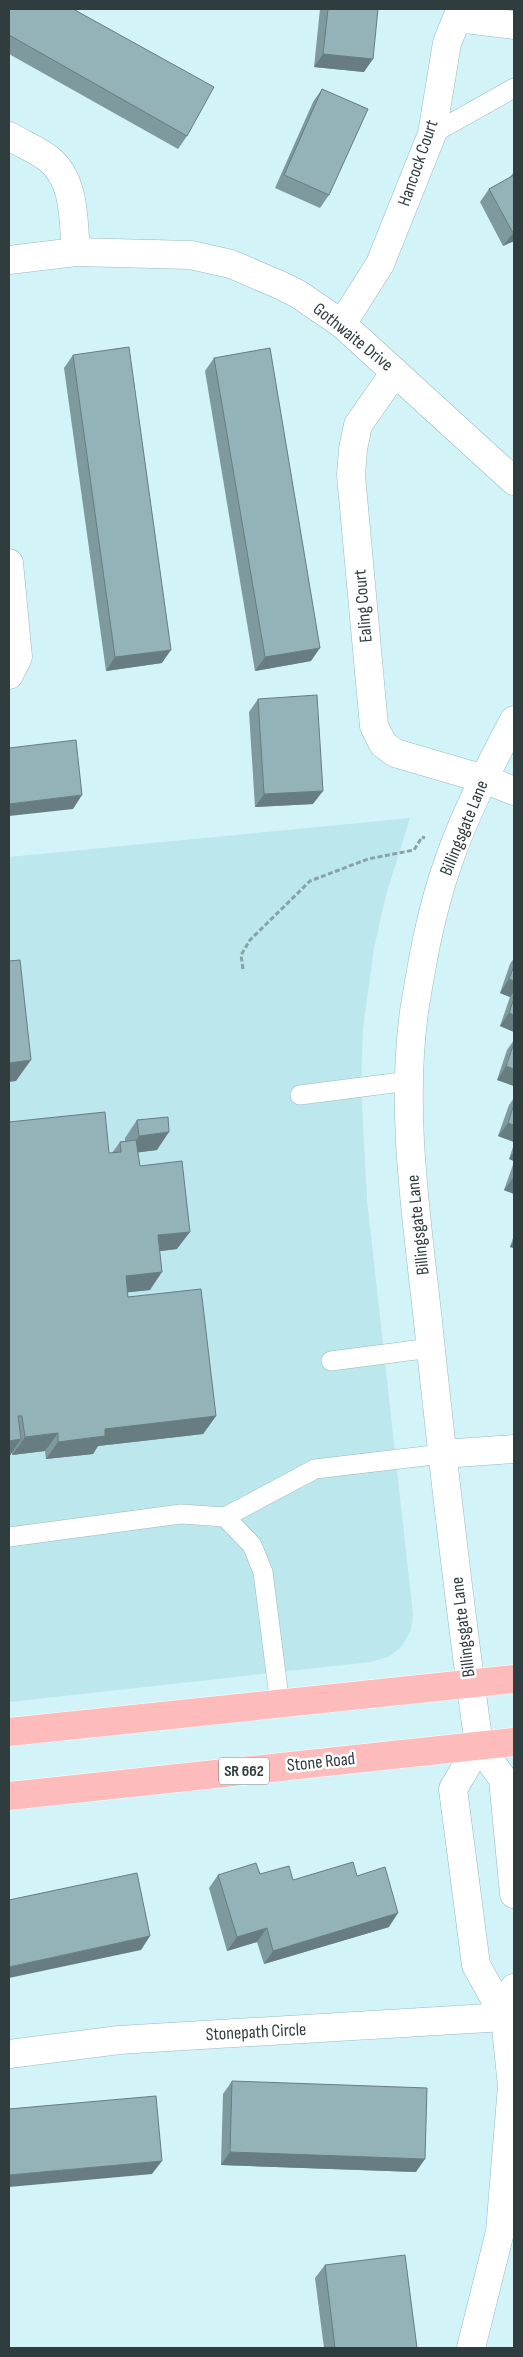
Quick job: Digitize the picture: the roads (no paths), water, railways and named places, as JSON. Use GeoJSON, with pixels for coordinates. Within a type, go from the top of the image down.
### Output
{"type":"FeatureCollection","features":[{"type":"Feature","properties":{"kind":"main road"},"geometry":{"type":"LineString","coordinates":[[9,1732],[514,1679]]}},
{"type":"Feature","properties":{"kind":"main road","name":"Stone Road"},"geometry":{"type":"LineString","coordinates":[[9,1796],[514,1742]]}},
{"type":"Feature","properties":{"kind":"street","name":"Hancock Court"},"geometry":{"type":"LineString","coordinates":[[342,324],[380,264],[432,134],[447,44],[457,18],[514,25]]}},
{"type":"Feature","properties":{"kind":"street"},"geometry":{"type":"LineString","coordinates":[[9,136],[49,159],[62,172],[70,191],[76,252]]}},
{"type":"Feature","properties":{"kind":"street","name":"Gothwaite Drive"},"geometry":{"type":"LineString","coordinates":[[9,260],[76,252],[191,255],[231,264],[298,294],[342,324],[514,482]]}},
{"type":"Feature","properties":{"kind":"street","name":"Ealing Court"},"geometry":{"type":"LineString","coordinates":[[395,372],[358,425],[353,449],[351,475],[374,726],[383,744],[395,752],[484,779],[514,791]]}},
{"type":"Feature","properties":{"kind":"street"},"geometry":{"type":"LineString","coordinates":[[9,563],[18,657],[9,674]]}},
{"type":"Feature","properties":{"kind":"street","name":"Billingsgate Lane"},"geometry":{"type":"LineString","coordinates":[[478,1745],[442,1454],[409,1143],[409,1081],[414,1014],[424,957],[439,892],[455,844],[484,779],[514,720]]}},
{"type":"Feature","properties":{"kind":"street"},"geometry":{"type":"LineString","coordinates":[[442,1454],[514,1449]]}},
{"type":"Feature","properties":{"kind":"street"},"geometry":{"type":"LineString","coordinates":[[509,2018],[476,1965],[454,1789],[478,1745],[503,1779],[514,1894]]}},
{"type":"Feature","properties":{"kind":"street"},"geometry":{"type":"LineString","coordinates":[[471,2348],[500,2232],[512,2086],[509,2018],[514,1988]]}},
{"type":"Feature","properties":{"kind":"street","name":"Stonepath Circle"},"geometry":{"type":"LineString","coordinates":[[9,2054],[119,2040],[509,2018]]}},
{"type":"Feature","properties":{"kind":"lane"},"geometry":{"type":"LineString","coordinates":[[432,134],[514,88]]}},
{"type":"Feature","properties":{"kind":"lane"},"geometry":{"type":"LineString","coordinates":[[300,1095],[409,1081]]}},
{"type":"Feature","properties":{"kind":"lane"},"geometry":{"type":"LineString","coordinates":[[332,1360],[431,1348]]}},
{"type":"Feature","properties":{"kind":"lane"},"geometry":{"type":"LineString","coordinates":[[9,1537],[181,1514],[225,1518],[315,1469],[442,1454]]}},
{"type":"Feature","properties":{"kind":"lane"},"geometry":{"type":"LineString","coordinates":[[225,1518],[252,1545],[264,1572],[280,1705]]}}]}
